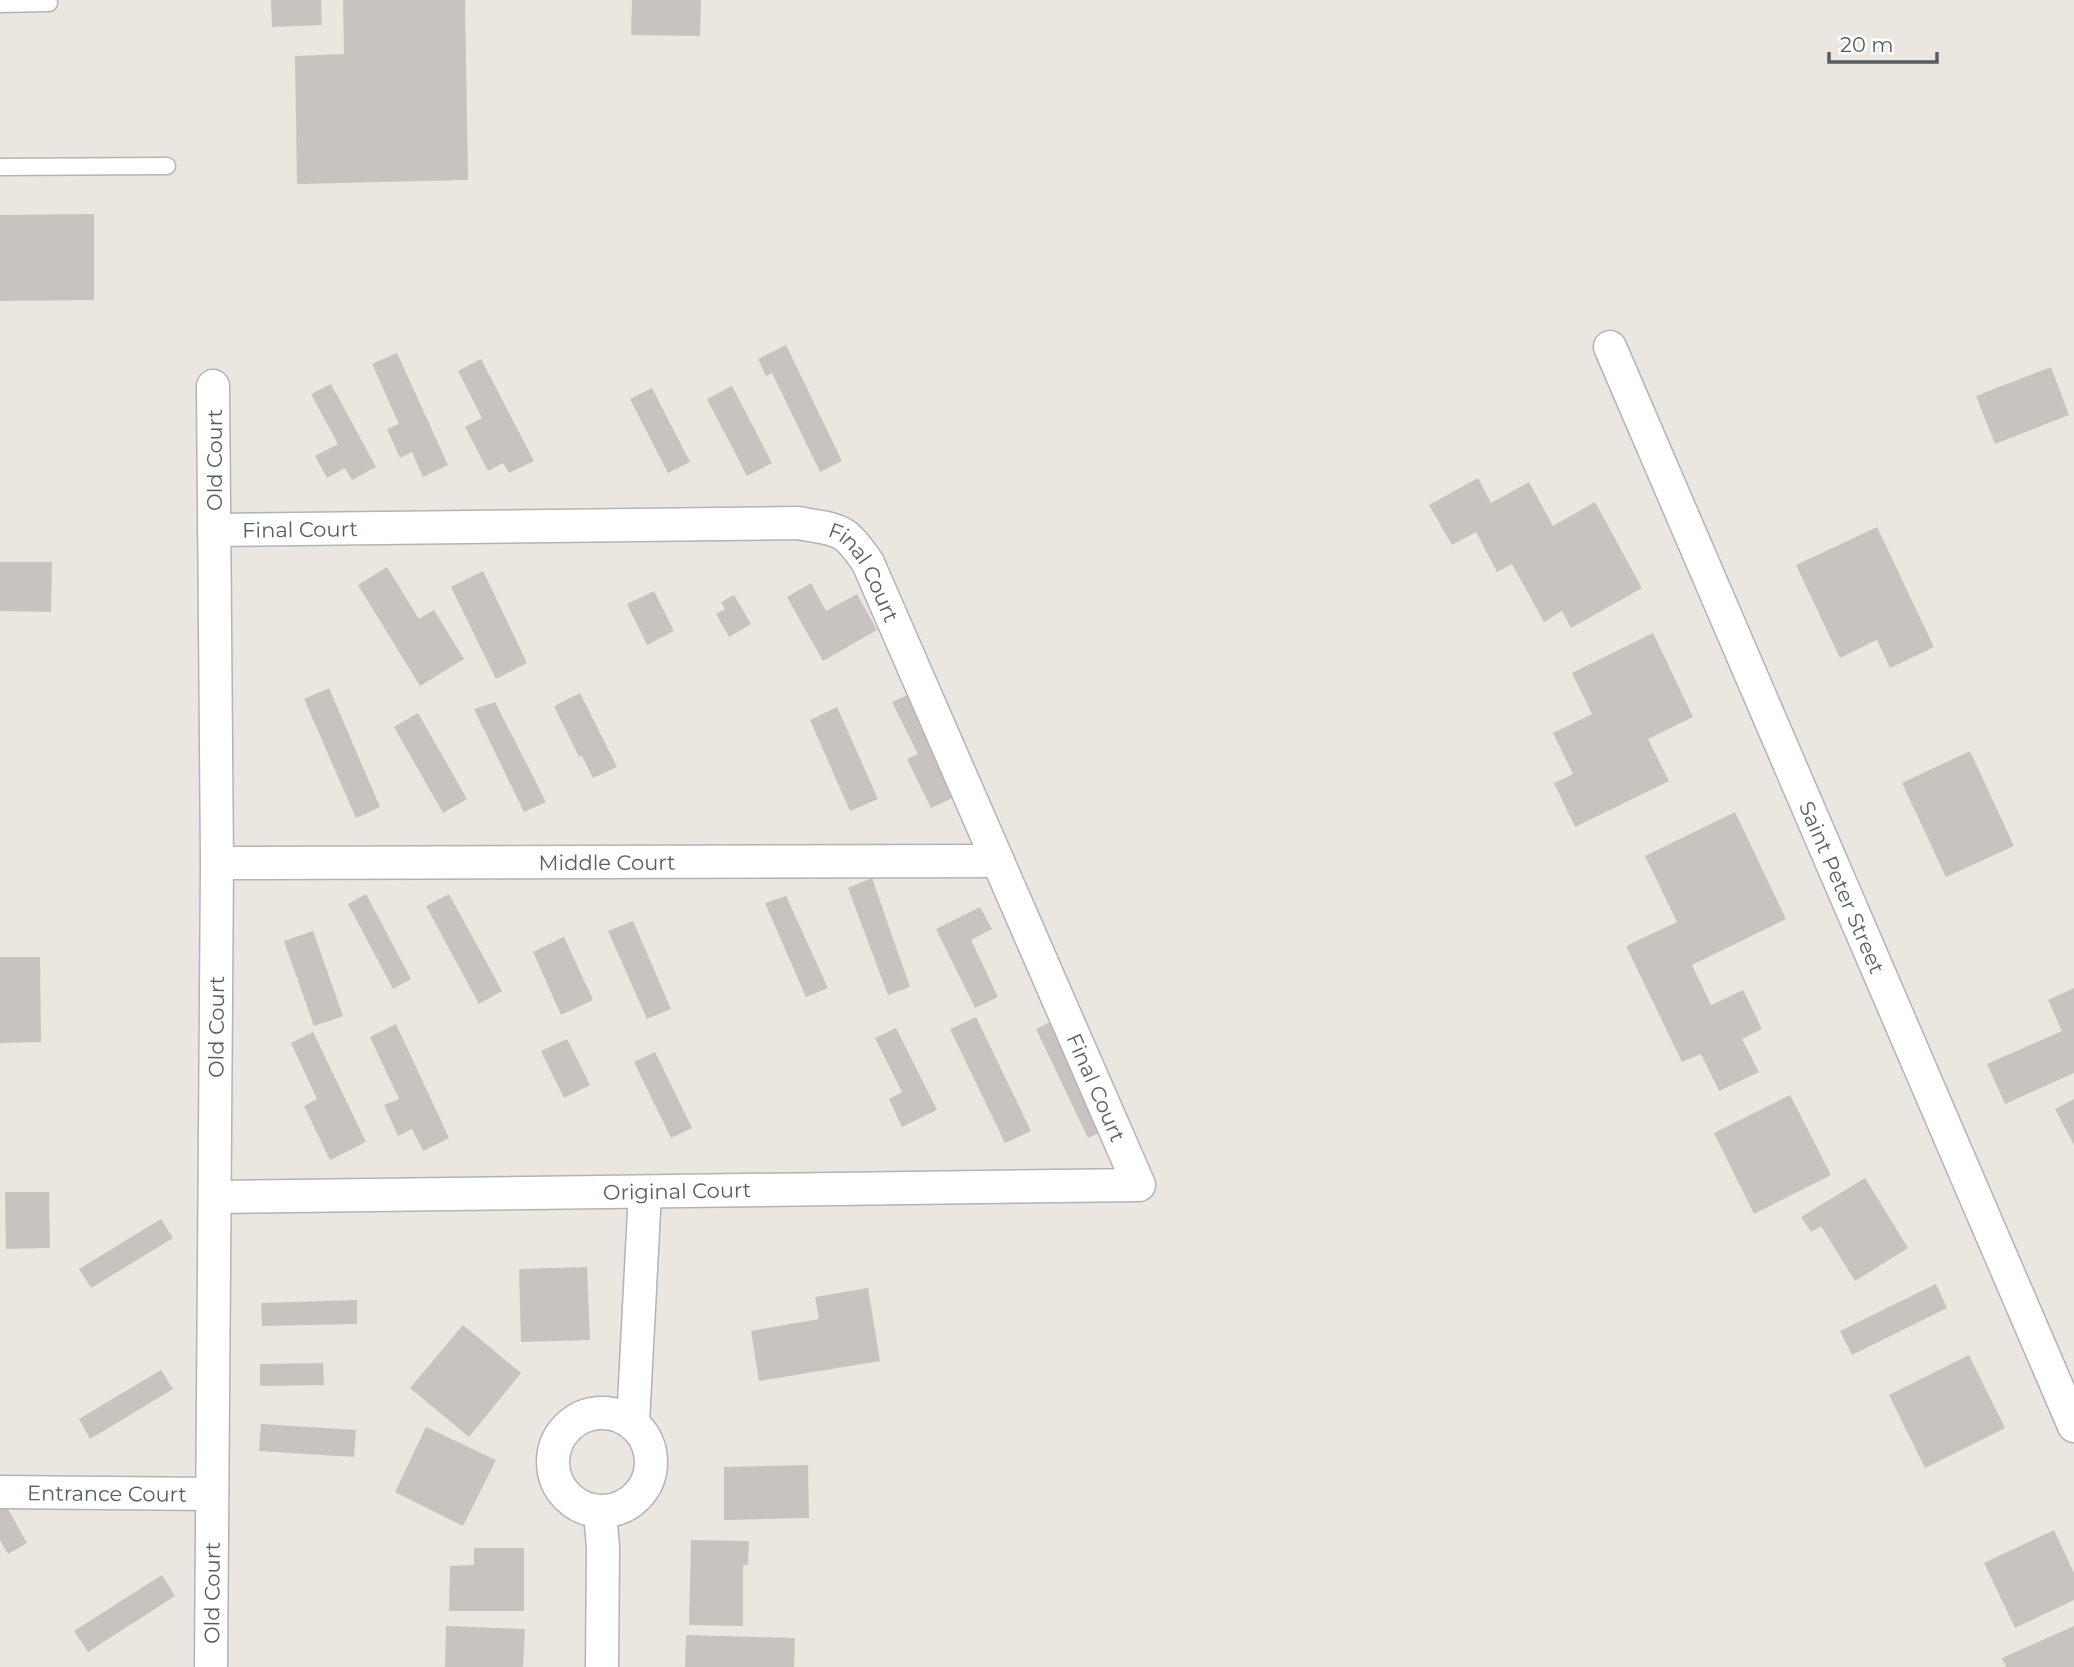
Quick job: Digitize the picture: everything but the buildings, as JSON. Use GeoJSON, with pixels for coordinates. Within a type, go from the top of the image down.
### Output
{"type":"FeatureCollection","features":[{"type":"Feature","properties":{"kind":"street","name":"Saint Peter Street"},"geometry":{"type":"LineString","coordinates":[[1610,347],[2074,1426]]}},
{"type":"Feature","properties":{"kind":"street","name":"Old Court"},"geometry":{"type":"LineString","coordinates":[[211,1667],[217,863],[213,386]]}},
{"type":"Feature","properties":{"kind":"street","name":"Final Court"},"geometry":{"type":"LineString","coordinates":[[214,530],[798,523],[841,531],[855,543],[868,563],[1139,1185]]}},
{"type":"Feature","properties":{"kind":"street","name":"Middle Court"},"geometry":{"type":"LineString","coordinates":[[217,863],[998,861]]}},
{"type":"Feature","properties":{"kind":"street","name":"Original Court"},"geometry":{"type":"LineString","coordinates":[[216,1197],[1139,1185]]}},
{"type":"Feature","properties":{"kind":"street"},"geometry":{"type":"LineString","coordinates":[[633,1423],[645,1192]]}},
{"type":"Feature","properties":{"kind":"street"},"geometry":{"type":"LineString","coordinates":[[601,1412],[618,1415],[633,1423],[650,1448],[652,1464],[649,1479],[641,1493],[630,1503],[600,1512],[584,1508],[569,1499],[558,1486],[553,1470],[553,1453],[559,1437],[569,1424],[584,1415],[601,1412]]}},
{"type":"Feature","properties":{"kind":"street","name":"Entrance Court"},"geometry":{"type":"LineString","coordinates":[[0,1492],[212,1494]]}},
{"type":"Feature","properties":{"kind":"street"},"geometry":{"type":"LineString","coordinates":[[600,1512],[603,1547],[602,1667]]}},
{"type":"Feature","properties":{"kind":"lane"},"geometry":{"type":"LineString","coordinates":[[0,4],[49,3]]}},
{"type":"Feature","properties":{"kind":"lane"},"geometry":{"type":"LineString","coordinates":[[0,167],[167,166]]}}]}
